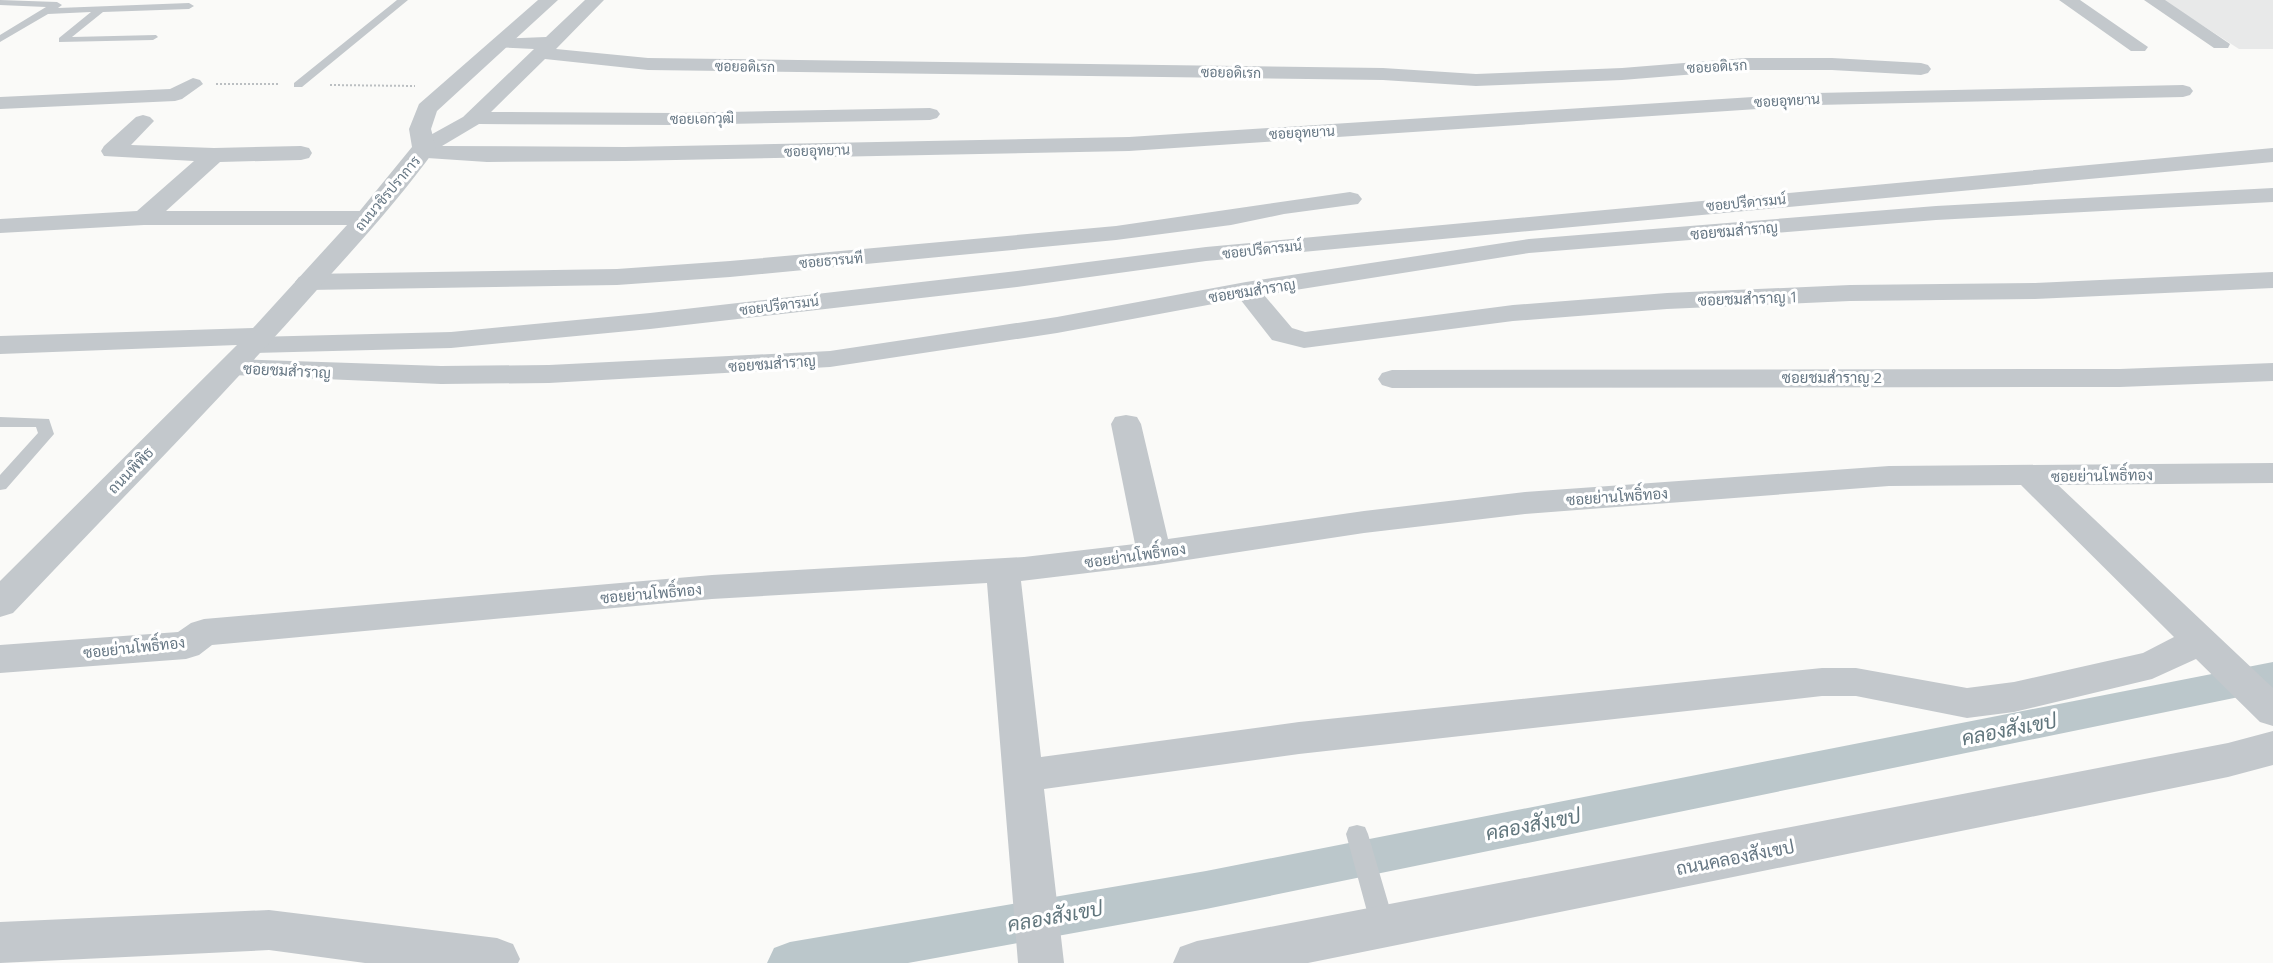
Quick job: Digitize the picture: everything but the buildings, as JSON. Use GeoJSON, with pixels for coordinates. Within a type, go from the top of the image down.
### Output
{"type":"FeatureCollection","features":[{"type":"Feature","properties":{"kind":"street","name":"ถนนวชิรปราการ"},"geometry":{"type":"LineString","coordinates":[[248,349],[367,218],[422,150],[420,129],[427,109],[549,0]]}},
{"type":"Feature","properties":{"kind":"street"},"geometry":{"type":"LineString","coordinates":[[422,150],[474,118],[595,0]]}},
{"type":"Feature","properties":{"kind":"street"},"geometry":{"type":"LineString","coordinates":[[2068,0],[2138,47]]}},
{"type":"Feature","properties":{"kind":"street"},"geometry":{"type":"LineString","coordinates":[[2152,0],[2221,44]]}},
{"type":"Feature","properties":{"kind":"street","name":"ซอยอดิเรก"},"geometry":{"type":"LineString","coordinates":[[501,43],[648,64],[1383,75],[1491,99],[1622,74],[1746,64],[1832,64],[1921,69]]}},
{"type":"Feature","properties":{"kind":"street"},"geometry":{"type":"LineString","coordinates":[[0,103],[175,95],[193,84]]}},
{"type":"Feature","properties":{"kind":"street","name":"ซอยอุทยาน"},"geometry":{"type":"LineString","coordinates":[[422,150],[542,155],[1129,144],[1491,99],[1816,99],[2183,91]]}},
{"type":"Feature","properties":{"kind":"street","name":"ซอยเอกวุฒิ"},"geometry":{"type":"LineString","coordinates":[[474,118],[675,119],[930,114]]}},
{"type":"Feature","properties":{"kind":"street"},"geometry":{"type":"LineString","coordinates":[[143,121],[112,151],[214,155],[301,153]]}},
{"type":"Feature","properties":{"kind":"street"},"geometry":{"type":"LineString","coordinates":[[144,218],[214,155]]}},
{"type":"Feature","properties":{"kind":"street","name":"ซอยปรีดารมน์"},"geometry":{"type":"LineString","coordinates":[[248,349],[463,339],[650,321],[1230,252],[2273,155]]}},
{"type":"Feature","properties":{"kind":"street","name":"ซอยชมสำราญ"},"geometry":{"type":"LineString","coordinates":[[248,349],[377,374],[538,375],[688,369],[830,359],[1057,326],[1246,290],[1529,246],[1936,213],[2273,195]]}},
{"type":"Feature","properties":{"kind":"street","name":"ซอยธารนที"},"geometry":{"type":"LineString","coordinates":[[308,282],[617,277],[719,270],[1116,233],[1350,199]]}},
{"type":"Feature","properties":{"kind":"street"},"geometry":{"type":"LineString","coordinates":[[0,226],[144,218],[367,218]]}},
{"type":"Feature","properties":{"kind":"street","name":"ซอยชมสำราญ 1"},"geometry":{"type":"LineString","coordinates":[[1246,290],[1282,334],[1304,340],[1513,313],[1668,301],[1850,294],[2035,291],[2273,280]]}},
{"type":"Feature","properties":{"kind":"street"},"geometry":{"type":"LineString","coordinates":[[0,345],[248,349]]}},
{"type":"Feature","properties":{"kind":"street","name":"ถนนพิพิธ"},"geometry":{"type":"LineString","coordinates":[[0,604],[248,349]]}},
{"type":"Feature","properties":{"kind":"street","name":"ซอยชมสำราญ 2"},"geometry":{"type":"LineString","coordinates":[[1392,379],[2120,378],[2273,372]]}},
{"type":"Feature","properties":{"kind":"street"},"geometry":{"type":"LineString","coordinates":[[1126,424],[1154,553]]}},
{"type":"Feature","properties":{"kind":"street","name":"ซอยย่านโพธิ์ทอง"},"geometry":{"type":"LineString","coordinates":[[0,659],[186,645],[204,632],[712,587],[1003,570],[1154,553],[1364,522],[1525,503],[1889,476],[2273,473]]}},
{"type":"Feature","properties":{"kind":"street"},"geometry":{"type":"LineString","coordinates":[[2030,476],[2273,711]]}},
{"type":"Feature","properties":{"kind":"street"},"geometry":{"type":"LineString","coordinates":[[1003,570],[1041,963]]}},
{"type":"Feature","properties":{"kind":"street"},"geometry":{"type":"LineString","coordinates":[[1022,776],[1299,738],[1822,682],[1856,682],[1967,703],[2014,697],[2152,665],[2207,646]]}},
{"type":"Feature","properties":{"kind":"street","name":"ถนนคลองสังเขป"},"geometry":{"type":"LineString","coordinates":[[1197,963],[2228,760],[2273,748]]}},
{"type":"Feature","properties":{"kind":"street"},"geometry":{"type":"LineString","coordinates":[[0,943],[269,930],[497,959]]}},
{"type":"Feature","properties":{"kind":"lane"},"geometry":{"type":"LineString","coordinates":[[298,85],[403,0]]}},
{"type":"Feature","properties":{"kind":"lane"},"geometry":{"type":"LineString","coordinates":[[0,2],[57,5],[0,39]]}},
{"type":"Feature","properties":{"kind":"lane"},"geometry":{"type":"LineString","coordinates":[[47,11],[189,6]]}},
{"type":"Feature","properties":{"kind":"lane"},"geometry":{"type":"LineString","coordinates":[[101,9],[62,40],[153,37]]}},
{"type":"Feature","properties":{"kind":"lane"},"geometry":{"type":"LineString","coordinates":[[0,422],[43,422],[46,434],[0,484]]}},
{"type":"Feature","properties":{"kind":"lane"},"geometry":{"type":"LineString","coordinates":[[1356,834],[1383,926]]}},
{"type":"Feature","properties":{"kind":"shaded area"},"geometry":{"type":"Polygon","coordinates":[[[2163,0],[2273,0],[2273,49],[2239,49],[2163,0]]]}},
{"type":"Feature","properties":{"kind":"waterway","name":"คลองสังเขป"},"geometry":{"type":"LineString","coordinates":[[790,963],[1206,890],[2273,676]]}}]}
